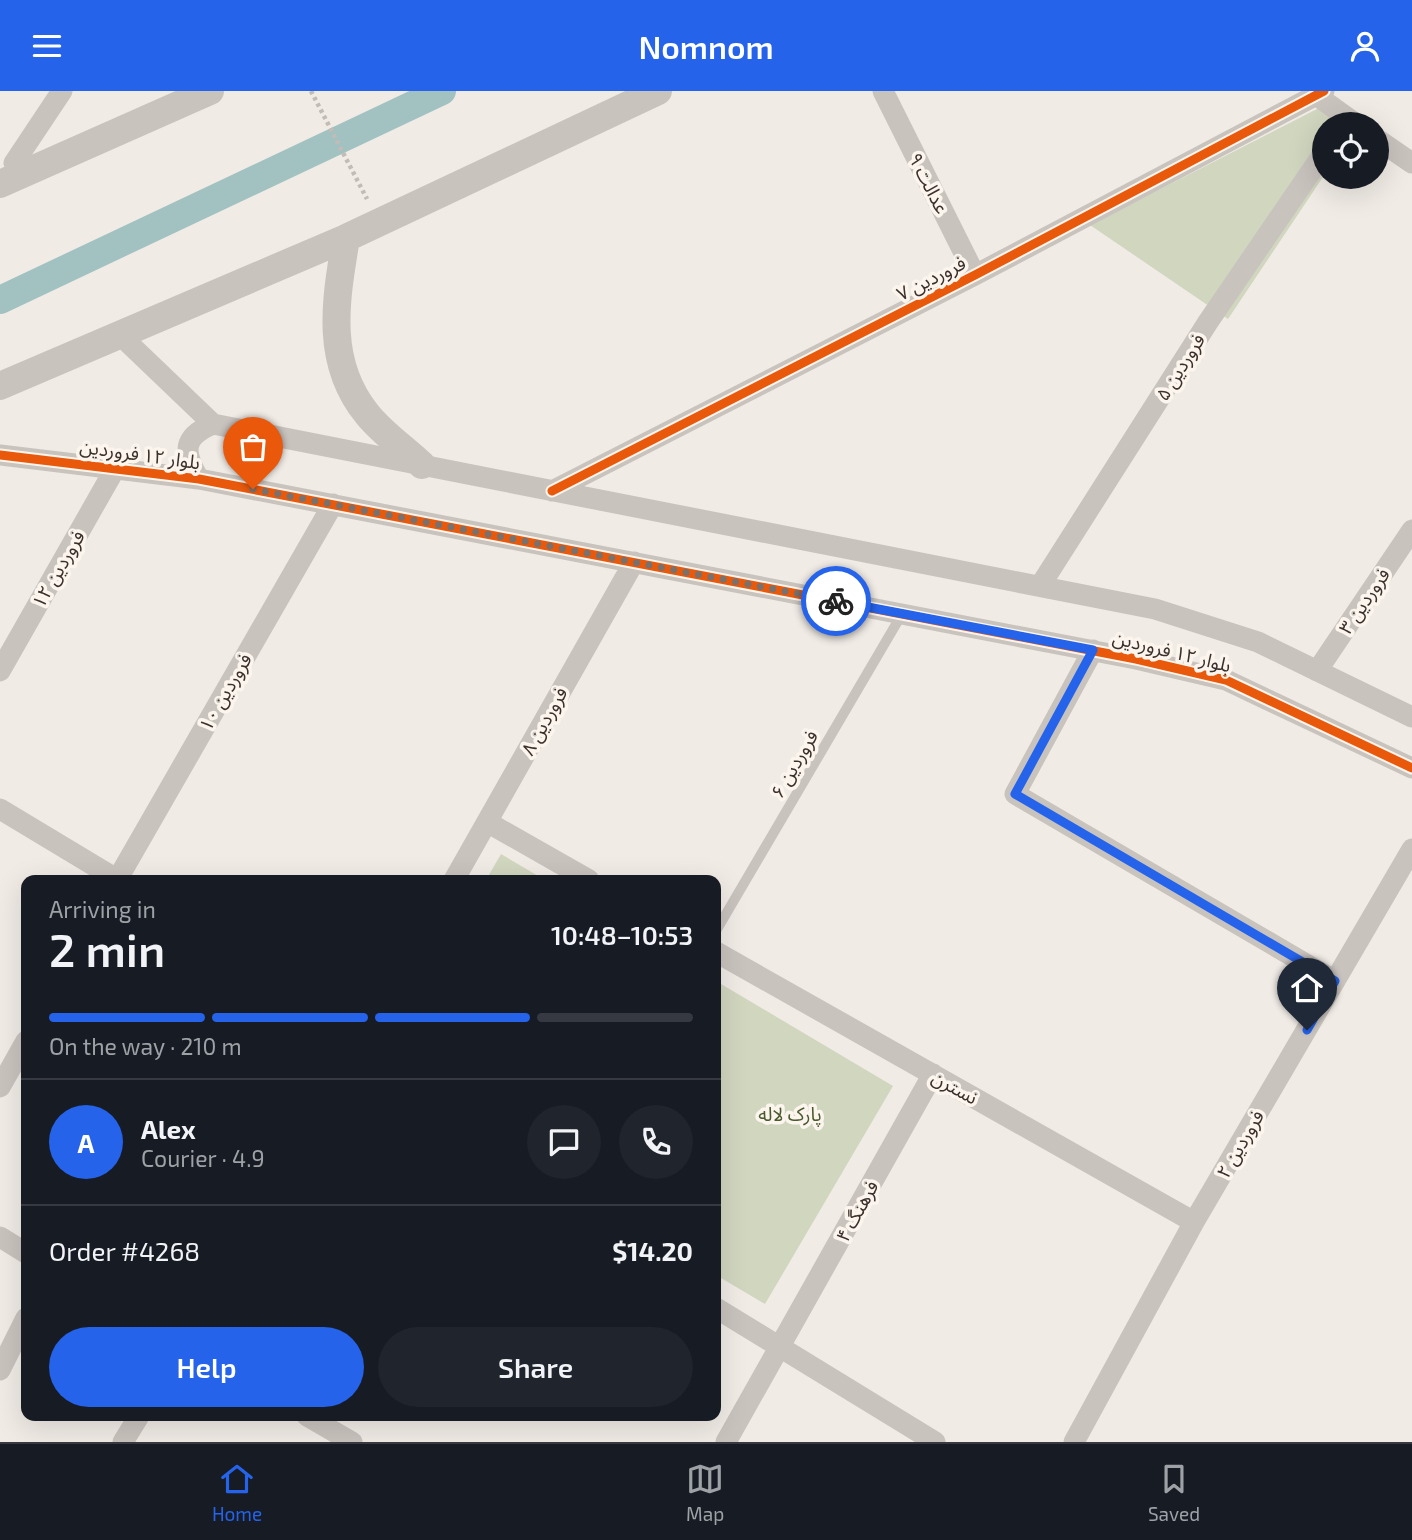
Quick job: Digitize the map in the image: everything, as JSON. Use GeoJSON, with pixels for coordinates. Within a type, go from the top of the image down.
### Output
{"type":"FeatureCollection","features":[{"type":"Feature","properties":{"kind":"street"},"geometry":{"type":"LineString","coordinates":[[11,169],[62,91]]}},
{"type":"Feature","properties":{"kind":"street"},"geometry":{"type":"LineString","coordinates":[[11,169],[210,91]]}},
{"type":"Feature","properties":{"kind":"street"},"geometry":{"type":"LineString","coordinates":[[0,386],[346,238],[658,91]]}},
{"type":"Feature","properties":{"kind":"street","name":"عدالت ۹"},"geometry":{"type":"LineString","coordinates":[[883,91],[975,275]]}},
{"type":"Feature","properties":{"kind":"street"},"geometry":{"type":"LineString","coordinates":[[1320,93],[1339,112]]}},
{"type":"Feature","properties":{"kind":"street","name":"فروردین ۷"},"geometry":{"type":"LineString","coordinates":[[552,491],[975,275],[1320,93]]}},
{"type":"Feature","properties":{"kind":"street"},"geometry":{"type":"LineString","coordinates":[[1389,147],[1412,163]]}},
{"type":"Feature","properties":{"kind":"street","name":"فروردین ۵"},"geometry":{"type":"LineString","coordinates":[[1040,586],[1208,322],[1312,170]]}},
{"type":"Feature","properties":{"kind":"street"},"geometry":{"type":"LineString","coordinates":[[346,238],[334,316],[341,366],[366,413],[422,465]]}},
{"type":"Feature","properties":{"kind":"street"},"geometry":{"type":"LineString","coordinates":[[120,335],[213,424],[198,430],[189,440],[188,454],[199,479]]}},
{"type":"Feature","properties":{"kind":"street","name":"بلوار ۱۲ فروردین"},"geometry":{"type":"LineString","coordinates":[[213,424],[1154,609],[1258,642],[1412,717]]}},
{"type":"Feature","properties":{"kind":"street","name":"بلوار ۱۲ فروردین"},"geometry":{"type":"LineString","coordinates":[[0,454],[199,479],[1093,650],[1226,680],[1412,768]]}},
{"type":"Feature","properties":{"kind":"street","name":"فروردین ۱۲"},"geometry":{"type":"LineString","coordinates":[[0,671],[116,467]]}},
{"type":"Feature","properties":{"kind":"street","name":"فروردین ۱۰"},"geometry":{"type":"LineString","coordinates":[[121,875],[333,504]]}},
{"type":"Feature","properties":{"kind":"street","name":"فروردین ۳"},"geometry":{"type":"LineString","coordinates":[[1317,671],[1412,530]]}},
{"type":"Feature","properties":{"kind":"street","name":"فروردین ۸"},"geometry":{"type":"LineString","coordinates":[[457,875],[634,562]]}},
{"type":"Feature","properties":{"kind":"street"},"geometry":{"type":"LineString","coordinates":[[1093,650],[1015,794],[1335,981]]}},
{"type":"Feature","properties":{"kind":"street"},"geometry":{"type":"LineString","coordinates":[[0,809],[110,875]]}},
{"type":"Feature","properties":{"kind":"street"},"geometry":{"type":"LineString","coordinates":[[487,823],[580,875]]}},
{"type":"Feature","properties":{"kind":"street","name":"فروردین ۲"},"geometry":{"type":"LineString","coordinates":[[1074,1442],[1195,1222],[1412,849]]}},
{"type":"Feature","properties":{"kind":"street","name":"نسترن"},"geometry":{"type":"LineString","coordinates":[[721,955],[1195,1222]]}},
{"type":"Feature","properties":{"kind":"street"},"geometry":{"type":"LineString","coordinates":[[0,1087],[21,1050]]}},
{"type":"Feature","properties":{"kind":"street","name":"۴ فرهنگ"},"geometry":{"type":"LineString","coordinates":[[726,1442],[933,1074]]}},
{"type":"Feature","properties":{"kind":"street"},"geometry":{"type":"LineString","coordinates":[[0,1237],[21,1250]]}},
{"type":"Feature","properties":{"kind":"street"},"geometry":{"type":"LineString","coordinates":[[721,1311],[935,1442]]}},
{"type":"Feature","properties":{"kind":"street"},"geometry":{"type":"LineString","coordinates":[[0,1370],[21,1328]]}},
{"type":"Feature","properties":{"kind":"street"},"geometry":{"type":"LineString","coordinates":[[123,1442],[136,1421]]}},
{"type":"Feature","properties":{"kind":"street"},"geometry":{"type":"LineString","coordinates":[[316,1421],[352,1442]]}},
{"type":"Feature","properties":{"kind":"lane","name":"فروردین ۶"},"geometry":{"type":"LineString","coordinates":[[721,922],[902,614]]}},
{"type":"Feature","properties":{"kind":"path"},"geometry":{"type":"LineString","coordinates":[[311,91],[379,222]]}},
{"type":"Feature","properties":{"kind":"green space"},"geometry":{"type":"Polygon","coordinates":[[[1319,108],[1326,112],[1312,112],[1312,189],[1315,189],[1228,319],[1090,225],[1319,108]]]}},
{"type":"Feature","properties":{"kind":"green space"},"geometry":{"type":"Polygon","coordinates":[[[501,854],[537,875],[489,875],[501,854]]]}},
{"type":"Feature","properties":{"kind":"green space","name":"پارک لاله"},"geometry":{"type":"Polygon","coordinates":[[[721,984],[893,1086],[765,1304],[721,1278],[721,984]]]}},
{"type":"Feature","properties":{"kind":"waterway"},"geometry":{"type":"LineString","coordinates":[[0,300],[442,91]]}},
{"type":"Feature","properties":{"kind":"cycle path"},"geometry":{"type":"LineString","coordinates":[[552,491],[975,275],[1324,91]]}},
{"type":"Feature","properties":{"kind":"cycle path"},"geometry":{"type":"LineString","coordinates":[[0,455],[199,479],[1136,659],[1226,680],[1412,768]]}},
{"type":"Feature","properties":{"kind":"way so far"},"geometry":{"type":"LineString","coordinates":[[253,489],[836,601]]}},
{"type":"Feature","properties":{"kind":"route"},"geometry":{"type":"LineString","coordinates":[[836,601],[1093,650],[1015,794],[1335,981],[1307,1030]]}}]}
